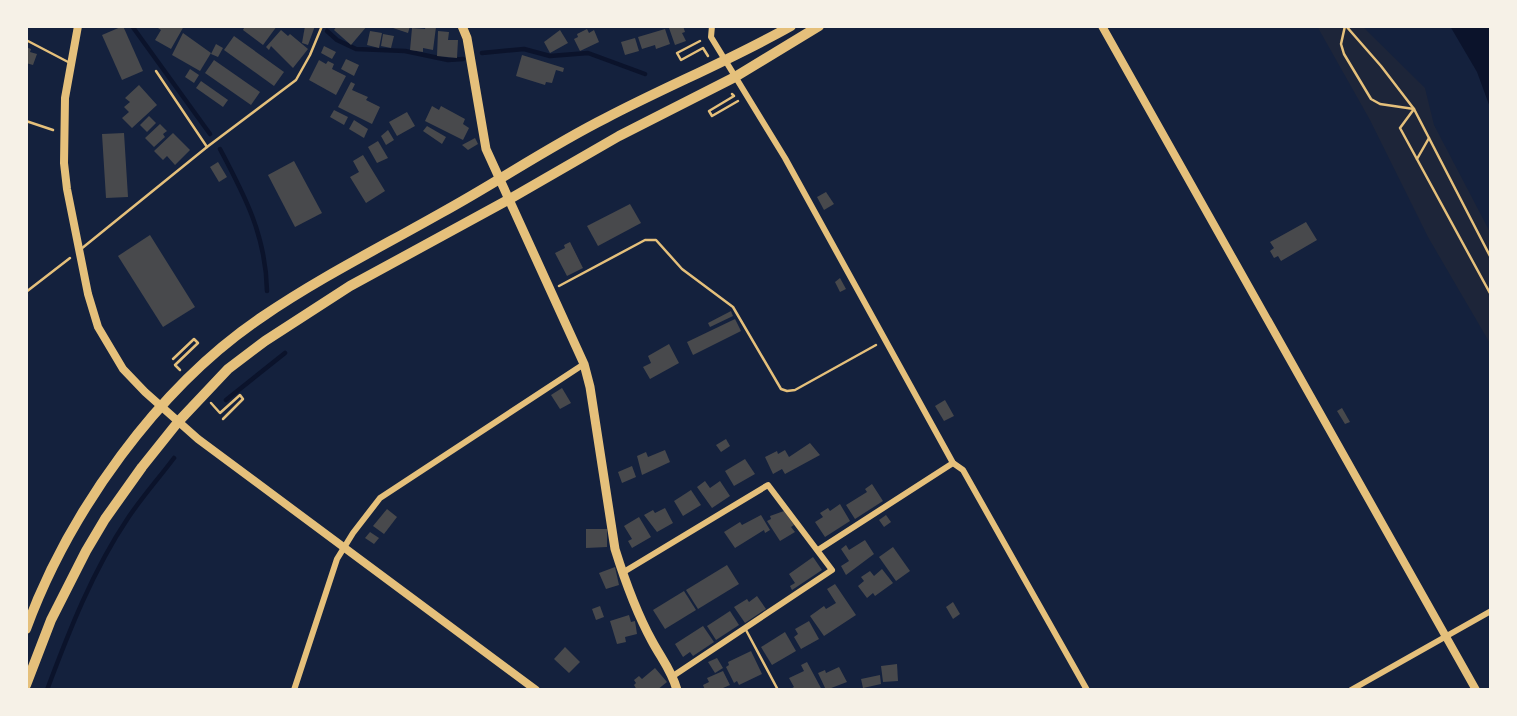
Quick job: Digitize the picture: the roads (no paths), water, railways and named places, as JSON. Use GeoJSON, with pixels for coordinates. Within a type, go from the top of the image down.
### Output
{"type":"FeatureCollection","features":[{"type":"Feature","properties":{"kind":"highway"},"geometry":{"type":"LineString","coordinates":[[26,629],[67,537],[122,457],[161,407],[211,358],[263,316],[605,118],[726,61],[791,26]]}},
{"type":"Feature","properties":{"kind":"highway"},"geometry":{"type":"LineString","coordinates":[[26,685],[51,620],[86,551],[142,467],[178,422],[228,369],[265,341],[349,286],[619,136],[735,77],[819,26]]}},
{"type":"Feature","properties":{"kind":"main road"},"geometry":{"type":"LineString","coordinates":[[462,26],[467,38],[486,149],[584,364],[590,387],[615,550],[622,573],[643,624],[673,676],[677,690]]}},
{"type":"Feature","properties":{"kind":"street"},"geometry":{"type":"LineString","coordinates":[[78,26],[65,98],[67,189],[88,295],[110,349],[134,382],[178,422],[536,690]]}},
{"type":"Feature","properties":{"kind":"street"},"geometry":{"type":"LineString","coordinates":[[712,26],[711,37],[785,158],[953,463],[963,470],[970,481],[1087,690]]}},
{"type":"Feature","properties":{"kind":"street"},"geometry":{"type":"LineString","coordinates":[[1102,26],[1476,690]]}},
{"type":"Feature","properties":{"kind":"street"},"geometry":{"type":"LineString","coordinates":[[294,690],[337,559],[387,492],[584,364]]}},
{"type":"Feature","properties":{"kind":"street"},"geometry":{"type":"LineString","coordinates":[[818,550],[953,463]]}},
{"type":"Feature","properties":{"kind":"street"},"geometry":{"type":"LineString","coordinates":[[622,573],[768,485],[832,570],[673,676]]}},
{"type":"Feature","properties":{"kind":"street"},"geometry":{"type":"LineString","coordinates":[[1351,690],[1491,611]]}},
{"type":"Feature","properties":{"kind":"lane"},"geometry":{"type":"LineString","coordinates":[[79,251],[207,147],[296,80],[322,26]]}},
{"type":"Feature","properties":{"kind":"lane"},"geometry":{"type":"LineString","coordinates":[[26,40],[70,63]]}},
{"type":"Feature","properties":{"kind":"lane"},"geometry":{"type":"LineString","coordinates":[[156,71],[207,147]]}},
{"type":"Feature","properties":{"kind":"lane"},"geometry":{"type":"LineString","coordinates":[[745,627],[778,690]]}},
{"type":"Feature","properties":{"kind":"waterway"},"geometry":{"type":"LineString","coordinates":[[132,26],[210,134]]}},
{"type":"Feature","properties":{"kind":"waterway"},"geometry":{"type":"LineString","coordinates":[[327,31],[337,40],[356,49],[405,51],[448,60],[463,59]]}},
{"type":"Feature","properties":{"kind":"waterway"},"geometry":{"type":"LineString","coordinates":[[482,53],[524,49],[550,56],[588,53],[645,74]]}},
{"type":"Feature","properties":{"kind":"waterway"},"geometry":{"type":"LineString","coordinates":[[220,149],[246,200],[258,234],[263,252],[267,291]]}},
{"type":"Feature","properties":{"kind":"waterway"},"geometry":{"type":"LineString","coordinates":[[226,400],[285,353]]}},
{"type":"Feature","properties":{"kind":"waterway"},"geometry":{"type":"LineString","coordinates":[[47,690],[73,623],[115,538],[133,510],[174,458]]}}]}
